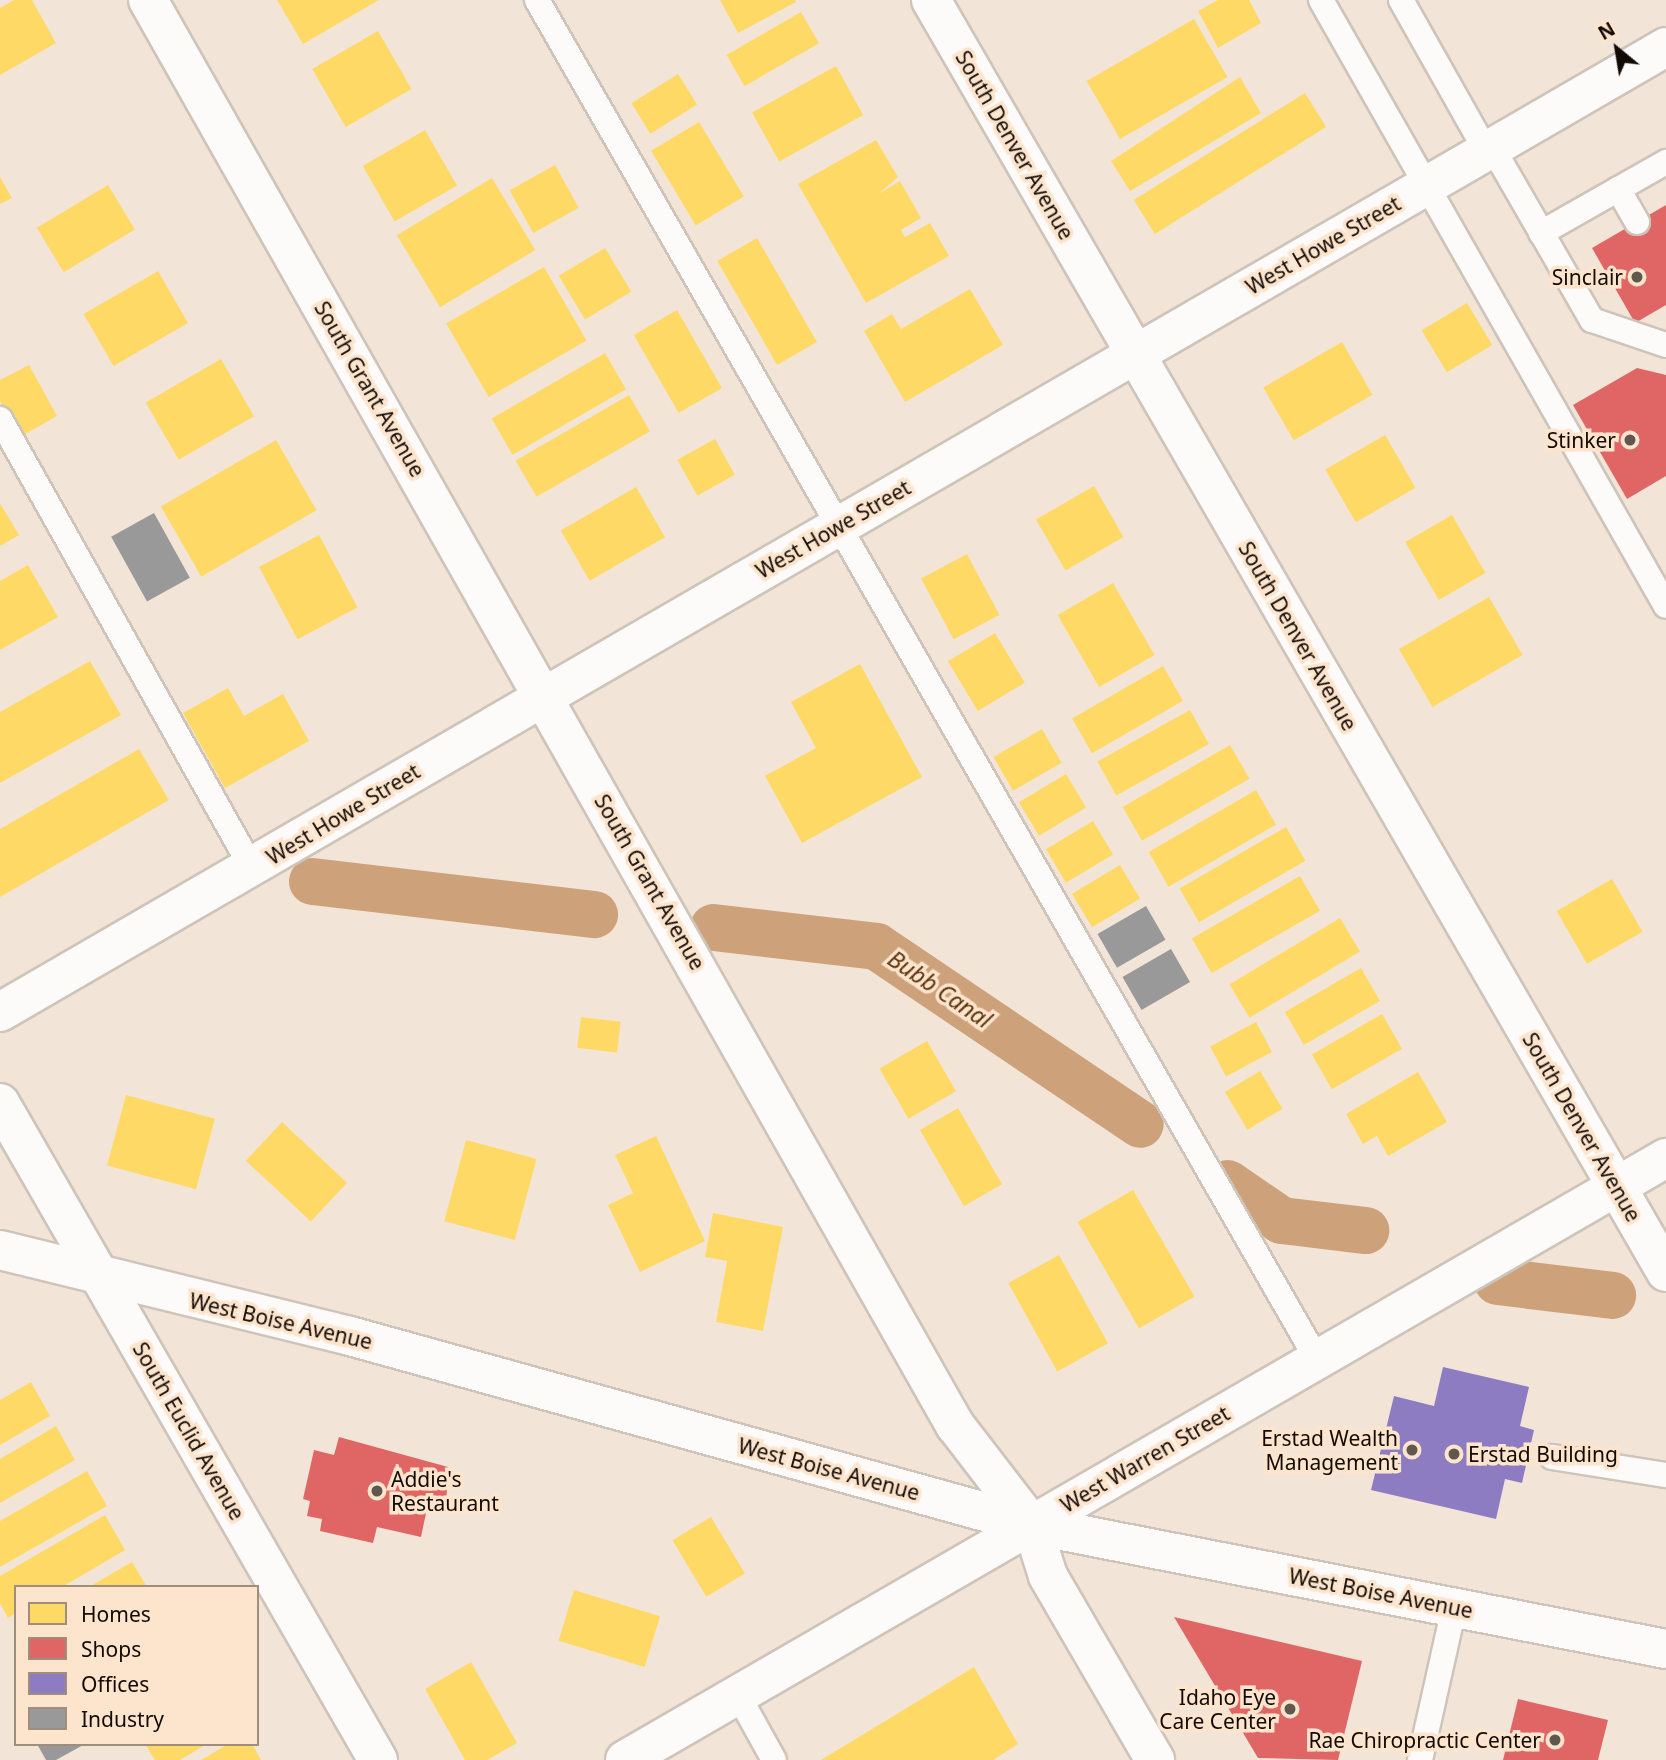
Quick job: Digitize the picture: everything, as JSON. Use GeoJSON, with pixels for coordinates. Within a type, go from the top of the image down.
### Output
{"type":"FeatureCollection","features":[{"type":"Feature","properties":{"kind":"street","name":"South Grant Avenue"},"geometry":{"type":"LineString","coordinates":[[148,0],[545,695],[956,1425],[1032,1525],[1048,1576],[1155,1760]]}},
{"type":"Feature","properties":{"kind":"street","name":"South Denver Avenue"},"geometry":{"type":"LineString","coordinates":[[931,0],[1666,1272]]}},
{"type":"Feature","properties":{"kind":"street","name":"West Howe Street"},"geometry":{"type":"LineString","coordinates":[[0,1012],[1666,47]]}},
{"type":"Feature","properties":{"kind":"street","name":"South Euclid Avenue"},"geometry":{"type":"LineString","coordinates":[[0,1103],[98,1278],[378,1760]]}},
{"type":"Feature","properties":{"kind":"street","name":"West Warren Street"},"geometry":{"type":"LineString","coordinates":[[625,1760],[1666,1158]]}},
{"type":"Feature","properties":{"kind":"street","name":"West Boise Avenue"},"geometry":{"type":"LineString","coordinates":[[0,1250],[98,1278],[351,1336],[1032,1525],[1666,1649]]}},
{"type":"Feature","properties":{"kind":"lane"},"geometry":{"type":"LineString","coordinates":[[537,0],[1317,1359]]}},
{"type":"Feature","properties":{"kind":"lane"},"geometry":{"type":"LineString","coordinates":[[1321,0],[1666,606]]}},
{"type":"Feature","properties":{"kind":"lane"},"geometry":{"type":"LineString","coordinates":[[1401,0],[1592,320],[1666,345]]}},
{"type":"Feature","properties":{"kind":"lane"},"geometry":{"type":"LineString","coordinates":[[1541,233],[1666,162]]}},
{"type":"Feature","properties":{"kind":"lane"},"geometry":{"type":"LineString","coordinates":[[1618,189],[1637,222]]}},
{"type":"Feature","properties":{"kind":"lane"},"geometry":{"type":"LineString","coordinates":[[0,419],[251,868]]}},
{"type":"Feature","properties":{"kind":"lane"},"geometry":{"type":"LineString","coordinates":[[1552,1457],[1666,1475]]}},
{"type":"Feature","properties":{"kind":"lane"},"geometry":{"type":"LineString","coordinates":[[1420,1760],[1454,1608]]}},
{"type":"Feature","properties":{"kind":"lane"},"geometry":{"type":"LineString","coordinates":[[738,1695],[774,1760]]}},
{"type":"Feature","properties":{"kind":"building: Homes"},"geometry":{"type":"Polygon","coordinates":[[[14,0],[32,0],[56,43],[0,75],[0,8],[14,0]]]}},
{"type":"Feature","properties":{"kind":"building: Homes"},"geometry":{"type":"Polygon","coordinates":[[[277,0],[379,0],[303,44],[277,0]]]}},
{"type":"Feature","properties":{"kind":"building: Homes"},"geometry":{"type":"Polygon","coordinates":[[[720,0],[795,0],[796,2],[738,33],[720,0]]]}},
{"type":"Feature","properties":{"kind":"building: Homes"},"geometry":{"type":"Polygon","coordinates":[[[1218,0],[1249,0],[1261,23],[1218,48],[1198,11],[1218,0]]]}},
{"type":"Feature","properties":{"kind":"building: Homes"},"geometry":{"type":"Polygon","coordinates":[[[801,12],[819,43],[745,86],[727,55],[801,12]]]}},
{"type":"Feature","properties":{"kind":"building: Homes"},"geometry":{"type":"Polygon","coordinates":[[[1194,19],[1228,77],[1120,139],[1087,81],[1194,19]]]}},
{"type":"Feature","properties":{"kind":"building: Homes"},"geometry":{"type":"Polygon","coordinates":[[[378,31],[412,89],[346,127],[312,69],[378,31]]]}},
{"type":"Feature","properties":{"kind":"building: Homes"},"geometry":{"type":"Polygon","coordinates":[[[836,66],[863,115],[779,162],[752,113],[836,66]]]}},
{"type":"Feature","properties":{"kind":"building: Homes"},"geometry":{"type":"Polygon","coordinates":[[[678,74],[697,105],[650,134],[631,103],[678,74]]]}},
{"type":"Feature","properties":{"kind":"building: Homes"},"geometry":{"type":"Polygon","coordinates":[[[1240,77],[1261,113],[1130,191],[1111,161],[1240,77]]]}},
{"type":"Feature","properties":{"kind":"building: Homes"},"geometry":{"type":"Polygon","coordinates":[[[1305,93],[1326,127],[1155,234],[1134,200],[1305,93]]]}},
{"type":"Feature","properties":{"kind":"building: Homes"},"geometry":{"type":"Polygon","coordinates":[[[699,122],[744,197],[696,225],[651,151],[699,122]]]}},
{"type":"Feature","properties":{"kind":"building: Homes"},"geometry":{"type":"Polygon","coordinates":[[[425,130],[457,185],[395,221],[363,166],[425,130]]]}},
{"type":"Feature","properties":{"kind":"building: Homes"},"geometry":{"type":"Polygon","coordinates":[[[876,140],[898,177],[878,194],[900,181],[921,218],[901,230],[905,237],[930,223],[949,256],[866,303],[798,184],[876,140]]]}},
{"type":"Feature","properties":{"kind":"building: Homes"},"geometry":{"type":"Polygon","coordinates":[[[555,165],[579,208],[533,233],[510,190],[555,165]]]}},
{"type":"Feature","properties":{"kind":"building: Homes"},"geometry":{"type":"Polygon","coordinates":[[[0,177],[12,198],[0,204],[0,177]]]}},
{"type":"Feature","properties":{"kind":"building: Homes"},"geometry":{"type":"Polygon","coordinates":[[[492,178],[535,250],[440,307],[397,235],[492,178]]]}},
{"type":"Feature","properties":{"kind":"building: Homes"},"geometry":{"type":"Polygon","coordinates":[[[108,185],[135,230],[64,272],[37,228],[108,185]]]}},
{"type":"Feature","properties":{"kind":"building: Homes"},"geometry":{"type":"Polygon","coordinates":[[[757,238],[817,342],[777,365],[717,261],[757,238]]]}},
{"type":"Feature","properties":{"kind":"building: Homes"},"geometry":{"type":"Polygon","coordinates":[[[605,248],[631,292],[585,320],[559,276],[605,248]]]}},
{"type":"Feature","properties":{"kind":"building: Homes"},"geometry":{"type":"Polygon","coordinates":[[[544,267],[586,341],[489,397],[446,324],[544,267]]]}},
{"type":"Feature","properties":{"kind":"building: Homes"},"geometry":{"type":"Polygon","coordinates":[[[158,271],[188,323],[114,366],[84,314],[158,271]]]}},
{"type":"Feature","properties":{"kind":"building: Homes"},"geometry":{"type":"Polygon","coordinates":[[[970,289],[1003,345],[905,402],[864,331],[892,314],[901,329],[970,289]]]}},
{"type":"Feature","properties":{"kind":"building: Homes"},"geometry":{"type":"Polygon","coordinates":[[[1467,303],[1492,345],[1447,372],[1422,330],[1467,303]]]}},
{"type":"Feature","properties":{"kind":"building: Homes"},"geometry":{"type":"Polygon","coordinates":[[[677,310],[722,388],[679,413],[634,335],[677,310]]]}},
{"type":"Feature","properties":{"kind":"building: Homes"},"geometry":{"type":"Polygon","coordinates":[[[1342,342],[1372,395],[1294,440],[1263,388],[1342,342]]]}},
{"type":"Feature","properties":{"kind":"building: Homes"},"geometry":{"type":"Polygon","coordinates":[[[605,353],[626,389],[513,455],[492,419],[605,353]]]}},
{"type":"Feature","properties":{"kind":"building: Homes"},"geometry":{"type":"Polygon","coordinates":[[[221,359],[254,416],[179,460],[146,402],[221,359]]]}},
{"type":"Feature","properties":{"kind":"building: Homes"},"geometry":{"type":"Polygon","coordinates":[[[29,365],[57,416],[20,437],[0,401],[0,380],[29,365]]]}},
{"type":"Feature","properties":{"kind":"building: Homes"},"geometry":{"type":"Polygon","coordinates":[[[629,395],[650,431],[537,497],[516,461],[629,395]]]}},
{"type":"Feature","properties":{"kind":"building: Homes"},"geometry":{"type":"Polygon","coordinates":[[[1385,435],[1416,488],[1356,522],[1325,470],[1385,435]]]}},
{"type":"Feature","properties":{"kind":"building: Homes"},"geometry":{"type":"Polygon","coordinates":[[[715,439],[735,475],[697,496],[677,460],[715,439]]]}},
{"type":"Feature","properties":{"kind":"building: Homes"},"geometry":{"type":"Polygon","coordinates":[[[276,440],[316,510],[201,577],[161,506],[276,440]]]}},
{"type":"Feature","properties":{"kind":"building: Homes"},"geometry":{"type":"Polygon","coordinates":[[[1094,486],[1124,537],[1065,571],[1036,520],[1094,486]]]}},
{"type":"Feature","properties":{"kind":"building: Homes"},"geometry":{"type":"Polygon","coordinates":[[[636,487],[665,537],[590,581],[561,530],[636,487]]]}},
{"type":"Feature","properties":{"kind":"building: Homes"},"geometry":{"type":"Polygon","coordinates":[[[0,503],[19,535],[0,546],[0,503]]]}},
{"type":"Feature","properties":{"kind":"building: Homes"},"geometry":{"type":"Polygon","coordinates":[[[1452,515],[1486,573],[1439,600],[1405,542],[1452,515]]]}},
{"type":"Feature","properties":{"kind":"building: Homes"},"geometry":{"type":"Polygon","coordinates":[[[319,535],[357,607],[297,639],[259,567],[319,535]]]}},
{"type":"Feature","properties":{"kind":"building: Homes"},"geometry":{"type":"Polygon","coordinates":[[[967,554],[999,615],[953,639],[921,578],[967,554]]]}},
{"type":"Feature","properties":{"kind":"building: Homes"},"geometry":{"type":"Polygon","coordinates":[[[28,565],[58,617],[0,650],[0,581],[28,565]]]}},
{"type":"Feature","properties":{"kind":"building: Homes"},"geometry":{"type":"Polygon","coordinates":[[[1113,583],[1154,655],[1099,687],[1058,615],[1113,583]]]}},
{"type":"Feature","properties":{"kind":"building: Homes"},"geometry":{"type":"Polygon","coordinates":[[[1489,597],[1522,655],[1432,707],[1399,649],[1489,597]]]}},
{"type":"Feature","properties":{"kind":"building: Homes"},"geometry":{"type":"Polygon","coordinates":[[[995,633],[1025,683],[978,711],[948,661],[995,633]]]}},
{"type":"Feature","properties":{"kind":"building: Homes"},"geometry":{"type":"Polygon","coordinates":[[[90,661],[121,715],[0,783],[0,712],[90,661]]]}},
{"type":"Feature","properties":{"kind":"building: Homes"},"geometry":{"type":"Polygon","coordinates":[[[860,664],[922,777],[802,843],[765,776],[816,748],[791,702],[860,664]]]}},
{"type":"Feature","properties":{"kind":"building: Homes"},"geometry":{"type":"Polygon","coordinates":[[[1163,666],[1183,701],[1092,753],[1072,719],[1163,666]]]}},
{"type":"Feature","properties":{"kind":"building: Homes"},"geometry":{"type":"Polygon","coordinates":[[[228,688],[244,716],[283,694],[309,741],[225,788],[183,713],[228,688]]]}},
{"type":"Feature","properties":{"kind":"building: Homes"},"geometry":{"type":"Polygon","coordinates":[[[1190,710],[1209,744],[1116,795],[1097,761],[1190,710]]]}},
{"type":"Feature","properties":{"kind":"building: Homes"},"geometry":{"type":"Polygon","coordinates":[[[1042,729],[1062,763],[1013,791],[994,757],[1042,729]]]}},
{"type":"Feature","properties":{"kind":"building: Homes"},"geometry":{"type":"Polygon","coordinates":[[[1230,745],[1250,779],[1142,841],[1123,807],[1230,745]]]}},
{"type":"Feature","properties":{"kind":"building: Homes"},"geometry":{"type":"Polygon","coordinates":[[[139,749],[169,800],[0,897],[0,829],[139,749]]]}},
{"type":"Feature","properties":{"kind":"building: Homes"},"geometry":{"type":"Polygon","coordinates":[[[1066,774],[1086,807],[1039,836],[1019,802],[1066,774]]]}},
{"type":"Feature","properties":{"kind":"building: Homes"},"geometry":{"type":"Polygon","coordinates":[[[1256,790],[1276,825],[1169,887],[1149,852],[1256,790]]]}},
{"type":"Feature","properties":{"kind":"building: Homes"},"geometry":{"type":"Polygon","coordinates":[[[1093,821],[1113,854],[1066,883],[1046,849],[1093,821]]]}},
{"type":"Feature","properties":{"kind":"building: Homes"},"geometry":{"type":"Polygon","coordinates":[[[1286,827],[1306,861],[1199,922],[1179,888],[1286,827]]]}},
{"type":"Feature","properties":{"kind":"building: Homes"},"geometry":{"type":"Polygon","coordinates":[[[1120,865],[1140,898],[1092,927],[1072,894],[1120,865]]]}},
{"type":"Feature","properties":{"kind":"building: Homes"},"geometry":{"type":"Polygon","coordinates":[[[1300,876],[1320,911],[1212,973],[1192,938],[1300,876]]]}},
{"type":"Feature","properties":{"kind":"building: Homes"},"geometry":{"type":"Polygon","coordinates":[[[1612,879],[1642,932],[1587,964],[1557,911],[1612,879]]]}},
{"type":"Feature","properties":{"kind":"building: Homes"},"geometry":{"type":"Polygon","coordinates":[[[1340,918],[1360,951],[1250,1018],[1229,984],[1340,918]]]}},
{"type":"Feature","properties":{"kind":"building: Homes"},"geometry":{"type":"Polygon","coordinates":[[[1361,968],[1380,1001],[1304,1045],[1285,1012],[1361,968]]]}},
{"type":"Feature","properties":{"kind":"building: Homes"},"geometry":{"type":"Polygon","coordinates":[[[1382,1014],[1402,1049],[1332,1089],[1312,1054],[1382,1014]]]}},
{"type":"Feature","properties":{"kind":"building: Homes"},"geometry":{"type":"Polygon","coordinates":[[[581,1017],[621,1022],[617,1053],[577,1048],[581,1017]]]}},
{"type":"Feature","properties":{"kind":"building: Homes"},"geometry":{"type":"Polygon","coordinates":[[[1256,1022],[1272,1052],[1226,1076],[1210,1046],[1256,1022]]]}},
{"type":"Feature","properties":{"kind":"building: Homes"},"geometry":{"type":"Polygon","coordinates":[[[927,1041],[956,1091],[908,1119],[879,1068],[927,1041]]]}},
{"type":"Feature","properties":{"kind":"building: Homes"},"geometry":{"type":"Polygon","coordinates":[[[1260,1071],[1283,1109],[1248,1130],[1225,1092],[1260,1071]]]}},
{"type":"Feature","properties":{"kind":"building: Homes"},"geometry":{"type":"Polygon","coordinates":[[[1418,1072],[1447,1122],[1388,1156],[1377,1136],[1363,1144],[1346,1114],[1418,1072]]]}},
{"type":"Feature","properties":{"kind":"building: Homes"},"geometry":{"type":"Polygon","coordinates":[[[126,1095],[215,1119],[196,1189],[107,1166],[126,1095]]]}},
{"type":"Feature","properties":{"kind":"building: Homes"},"geometry":{"type":"Polygon","coordinates":[[[958,1108],[1002,1184],[964,1206],[920,1130],[958,1108]]]}},
{"type":"Feature","properties":{"kind":"building: Homes"},"geometry":{"type":"Polygon","coordinates":[[[282,1122],[347,1183],[311,1221],[246,1161],[282,1122]]]}},
{"type":"Feature","properties":{"kind":"building: Homes"},"geometry":{"type":"Polygon","coordinates":[[[656,1136],[705,1241],[640,1272],[608,1205],[633,1193],[615,1155],[656,1136]]]}},
{"type":"Feature","properties":{"kind":"building: Homes"},"geometry":{"type":"Polygon","coordinates":[[[466,1140],[537,1159],[515,1240],[444,1221],[466,1140]]]}},
{"type":"Feature","properties":{"kind":"building: Homes"},"geometry":{"type":"Polygon","coordinates":[[[1133,1190],[1194,1297],[1139,1329],[1078,1222],[1133,1190]]]}},
{"type":"Feature","properties":{"kind":"building: Homes"},"geometry":{"type":"Polygon","coordinates":[[[713,1213],[783,1227],[763,1331],[716,1322],[727,1261],[705,1257],[713,1213]]]}},
{"type":"Feature","properties":{"kind":"building: Homes"},"geometry":{"type":"Polygon","coordinates":[[[1059,1255],[1108,1343],[1057,1371],[1008,1283],[1059,1255]]]}},
{"type":"Feature","properties":{"kind":"building: Homes"},"geometry":{"type":"Polygon","coordinates":[[[31,1382],[50,1416],[0,1445],[0,1400],[31,1382]]]}},
{"type":"Feature","properties":{"kind":"building: Homes"},"geometry":{"type":"Polygon","coordinates":[[[56,1426],[75,1460],[0,1503],[0,1459],[56,1426]]]}},
{"type":"Feature","properties":{"kind":"building: Homes"},"geometry":{"type":"Polygon","coordinates":[[[87,1471],[107,1506],[0,1567],[0,1521],[87,1471]]]}},
{"type":"Feature","properties":{"kind":"building: Homes"},"geometry":{"type":"Polygon","coordinates":[[[105,1515],[125,1550],[65,1585],[14,1585],[14,1614],[8,1618],[0,1603],[0,1576],[105,1515]]]}},
{"type":"Feature","properties":{"kind":"building: Homes"},"geometry":{"type":"Polygon","coordinates":[[[711,1517],[745,1574],[706,1597],[672,1540],[711,1517]]]}},
{"type":"Feature","properties":{"kind":"building: Homes"},"geometry":{"type":"Polygon","coordinates":[[[132,1562],[146,1585],[92,1585],[132,1562]]]}},
{"type":"Feature","properties":{"kind":"building: Homes"},"geometry":{"type":"Polygon","coordinates":[[[574,1590],[660,1616],[645,1667],[559,1641],[574,1590]]]}},
{"type":"Feature","properties":{"kind":"building: Homes"},"geometry":{"type":"Polygon","coordinates":[[[471,1662],[517,1743],[487,1760],[465,1760],[425,1689],[471,1662]]]}},
{"type":"Feature","properties":{"kind":"building: Homes"},"geometry":{"type":"Polygon","coordinates":[[[974,1667],[1018,1744],[993,1760],[821,1760],[974,1667]]]}},
{"type":"Feature","properties":{"kind":"building: Homes"},"geometry":{"type":"Polygon","coordinates":[[[146,1746],[204,1746],[180,1760],[155,1760],[146,1746]]]}},
{"type":"Feature","properties":{"kind":"building: Homes"},"geometry":{"type":"Polygon","coordinates":[[[225,1746],[253,1746],[261,1760],[201,1760],[225,1746]]]}},
{"type":"Feature","properties":{"kind":"building: Shops","name":"Sinclair"},"geometry":{"type":"Polygon","coordinates":[[[1666,205],[1666,305],[1635,323],[1592,248],[1666,205]]]}},
{"type":"Feature","properties":{"kind":"building: Shops","name":"Stinker"},"geometry":{"type":"Polygon","coordinates":[[[1637,368],[1666,375],[1666,476],[1627,499],[1573,405],[1637,368]]]}},
{"type":"Feature","properties":{"kind":"building: Shops","name":"Addie's Restaurant"},"geometry":{"type":"Polygon","coordinates":[[[339,1437],[448,1467],[446,1507],[428,1504],[421,1537],[377,1527],[373,1543],[320,1531],[322,1519],[307,1516],[310,1501],[303,1499],[314,1450],[334,1455],[339,1437]]]}},
{"type":"Feature","properties":{"kind":"building: Shops","name":"Idaho Eye Care Center"},"geometry":{"type":"Polygon","coordinates":[[[1174,1617],[1362,1661],[1338,1760],[1258,1758],[1174,1617]]]}},
{"type":"Feature","properties":{"kind":"building: Shops","name":"Rae Chiropractic Center"},"geometry":{"type":"Polygon","coordinates":[[[1518,1699],[1608,1720],[1598,1760],[1503,1760],[1518,1699]]]}},
{"type":"Feature","properties":{"kind":"building: Offices","name":"Erstad Building"},"geometry":{"type":"Polygon","coordinates":[[[1443,1367],[1529,1387],[1520,1426],[1534,1430],[1522,1483],[1505,1479],[1496,1519],[1371,1490],[1394,1396],[1434,1406],[1443,1367]]]}},
{"type":"Feature","properties":{"kind":"building: Industry"},"geometry":{"type":"Polygon","coordinates":[[[154,513],[190,578],[147,601],[111,537],[154,513]]]}},
{"type":"Feature","properties":{"kind":"building: Industry"},"geometry":{"type":"Polygon","coordinates":[[[1146,906],[1166,940],[1117,968],[1098,934],[1146,906]]]}},
{"type":"Feature","properties":{"kind":"building: Industry"},"geometry":{"type":"Polygon","coordinates":[[[1171,949],[1190,982],[1142,1010],[1123,977],[1171,949]]]}},
{"type":"Feature","properties":{"kind":"building: Industry"},"geometry":{"type":"Polygon","coordinates":[[[38,1746],[81,1746],[56,1760],[46,1760],[38,1746]]]}},
{"type":"Feature","properties":{"kind":"waterway","name":"Bubb Canal"},"geometry":{"type":"LineString","coordinates":[[312,881],[594,914]]}},
{"type":"Feature","properties":{"kind":"waterway","name":"Bubb Canal"},"geometry":{"type":"LineString","coordinates":[[713,927],[876,946],[1140,1124]]}},
{"type":"Feature","properties":{"kind":"waterway","name":"Bubb Canal"},"geometry":{"type":"LineString","coordinates":[[1227,1183],[1281,1220],[1365,1230]]}},
{"type":"Feature","properties":{"kind":"waterway","name":"Bubb Canal"},"geometry":{"type":"LineString","coordinates":[[1497,1281],[1612,1295]]}},
{"type":"Feature","properties":{"kind":"place","name":"Sinclair"},"geometry":{"type":"Point","coordinates":[1637,277]}},
{"type":"Feature","properties":{"kind":"place","name":"Stinker"},"geometry":{"type":"Point","coordinates":[1630,440]}},
{"type":"Feature","properties":{"kind":"place","name":"Erstad Wealth Management"},"geometry":{"type":"Point","coordinates":[1412,1450]}},
{"type":"Feature","properties":{"kind":"place","name":"Erstad Building"},"geometry":{"type":"Point","coordinates":[1454,1454]}},
{"type":"Feature","properties":{"kind":"place","name":"Addie's Restaurant"},"geometry":{"type":"Point","coordinates":[377,1491]}},
{"type":"Feature","properties":{"kind":"place","name":"Idaho Eye Care Center"},"geometry":{"type":"Point","coordinates":[1290,1709]}},
{"type":"Feature","properties":{"kind":"place","name":"Rae Chiropractic Center"},"geometry":{"type":"Point","coordinates":[1555,1740]}}]}
